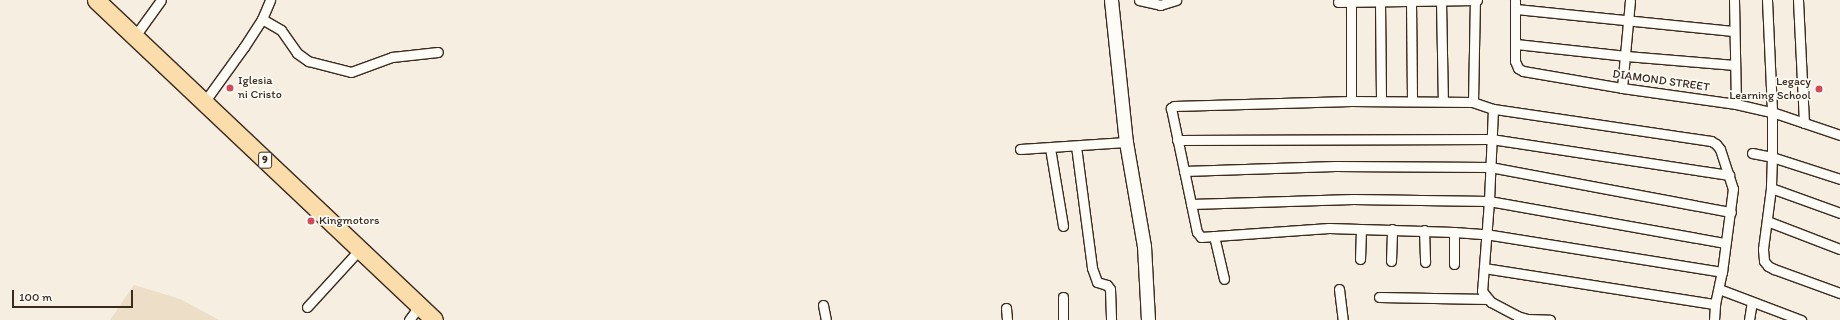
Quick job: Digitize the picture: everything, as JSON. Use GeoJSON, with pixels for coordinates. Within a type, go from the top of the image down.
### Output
{"type":"FeatureCollection","features":[{"type":"Feature","properties":{"kind":"highway","name":"9"},"geometry":{"type":"LineString","coordinates":[[96,0],[205,101],[434,320]]}},
{"type":"Feature","properties":{"kind":"street"},"geometry":{"type":"LineString","coordinates":[[135,36],[161,0]]}},
{"type":"Feature","properties":{"kind":"street"},"geometry":{"type":"LineString","coordinates":[[205,101],[262,19],[270,0]]}},
{"type":"Feature","properties":{"kind":"street"},"geometry":{"type":"LineString","coordinates":[[1111,0],[1126,142],[1144,246],[1148,320]]}},
{"type":"Feature","properties":{"kind":"street"},"geometry":{"type":"LineString","coordinates":[[1139,0],[1160,5],[1176,0]]}},
{"type":"Feature","properties":{"kind":"street"},"geometry":{"type":"LineString","coordinates":[[1338,2],[1476,0],[1473,102]]}},
{"type":"Feature","properties":{"kind":"street"},"geometry":{"type":"LineString","coordinates":[[1622,88],[1630,0]]}},
{"type":"Feature","properties":{"kind":"street"},"geometry":{"type":"LineString","coordinates":[[1734,0],[1733,31],[1736,104]]}},
{"type":"Feature","properties":{"kind":"street"},"geometry":{"type":"LineString","coordinates":[[1767,0],[1772,112],[1772,157],[1771,188],[1763,255],[1764,261],[1768,266],[1840,293]]}},
{"type":"Feature","properties":{"kind":"street"},"geometry":{"type":"LineString","coordinates":[[1798,0],[1804,122]]}},
{"type":"Feature","properties":{"kind":"street"},"geometry":{"type":"LineString","coordinates":[[1441,1],[1443,101]]}},
{"type":"Feature","properties":{"kind":"street"},"geometry":{"type":"LineString","coordinates":[[1351,2],[1351,101]]}},
{"type":"Feature","properties":{"kind":"street"},"geometry":{"type":"LineString","coordinates":[[1380,2],[1382,101]]}},
{"type":"Feature","properties":{"kind":"street"},"geometry":{"type":"LineString","coordinates":[[1411,2],[1412,101]]}},
{"type":"Feature","properties":{"kind":"street"},"geometry":{"type":"LineString","coordinates":[[1733,31],[1628,21],[1516,4],[1516,44],[1626,56],[1735,65]]}},
{"type":"Feature","properties":{"kind":"street"},"geometry":{"type":"LineString","coordinates":[[262,19],[280,30],[297,53],[308,61],[351,72],[392,57],[438,52]]}},
{"type":"Feature","properties":{"kind":"street","name":"DIAMOND STREET"},"geometry":{"type":"LineString","coordinates":[[1516,44],[1515,64],[1523,71],[1622,88],[1736,104],[1772,112],[1840,135]]}},
{"type":"Feature","properties":{"kind":"street"},"geometry":{"type":"LineString","coordinates":[[1714,320],[1715,304],[1722,272],[1725,243],[1731,212],[1733,189],[1720,149],[1711,141],[1493,108],[1473,102],[1351,101],[1174,106],[1171,111],[1198,235],[1201,237],[1330,228],[1424,230],[1485,234],[1722,272]]}},
{"type":"Feature","properties":{"kind":"street"},"geometry":{"type":"LineString","coordinates":[[1493,108],[1489,201],[1485,234],[1482,291],[1488,299],[1517,316],[1527,319],[1550,320]]}},
{"type":"Feature","properties":{"kind":"street"},"geometry":{"type":"LineString","coordinates":[[1177,140],[1491,139],[1729,175]]}},
{"type":"Feature","properties":{"kind":"street"},"geometry":{"type":"LineString","coordinates":[[1020,149],[1126,142]]}},
{"type":"Feature","properties":{"kind":"street"},"geometry":{"type":"LineString","coordinates":[[1076,146],[1092,268],[1097,282],[1107,284],[1110,288],[1111,320]]}},
{"type":"Feature","properties":{"kind":"street"},"geometry":{"type":"LineString","coordinates":[[1050,148],[1063,226]]}},
{"type":"Feature","properties":{"kind":"street"},"geometry":{"type":"LineString","coordinates":[[1752,153],[1772,157],[1840,179]]}},
{"type":"Feature","properties":{"kind":"street"},"geometry":{"type":"LineString","coordinates":[[1184,171],[1336,166],[1490,167],[1731,212]]}},
{"type":"Feature","properties":{"kind":"street"},"geometry":{"type":"LineString","coordinates":[[1771,188],[1840,213]]}},
{"type":"Feature","properties":{"kind":"street"},"geometry":{"type":"LineString","coordinates":[[1191,204],[1353,199],[1489,201],[1725,243]]}},
{"type":"Feature","properties":{"kind":"street"},"geometry":{"type":"LineString","coordinates":[[1767,221],[1840,249]]}},
{"type":"Feature","properties":{"kind":"street"},"geometry":{"type":"LineString","coordinates":[[1360,259],[1361,229]]}},
{"type":"Feature","properties":{"kind":"street"},"geometry":{"type":"LineString","coordinates":[[1391,261],[1392,229]]}},
{"type":"Feature","properties":{"kind":"street"},"geometry":{"type":"LineString","coordinates":[[1424,230],[1425,262]]}},
{"type":"Feature","properties":{"kind":"street"},"geometry":{"type":"LineString","coordinates":[[1454,232],[1454,264]]}},
{"type":"Feature","properties":{"kind":"street"},"geometry":{"type":"LineString","coordinates":[[1214,236],[1224,279]]}},
{"type":"Feature","properties":{"kind":"street"},"geometry":{"type":"LineString","coordinates":[[307,307],[360,249]]}},
{"type":"Feature","properties":{"kind":"street"},"geometry":{"type":"LineString","coordinates":[[1484,268],[1715,304]]}},
{"type":"Feature","properties":{"kind":"street"},"geometry":{"type":"LineString","coordinates":[[1339,289],[1343,320]]}},
{"type":"Feature","properties":{"kind":"street"},"geometry":{"type":"LineString","coordinates":[[1719,289],[1784,317],[1801,320]]}},
{"type":"Feature","properties":{"kind":"street"},"geometry":{"type":"LineString","coordinates":[[1063,297],[1063,320]]}},
{"type":"Feature","properties":{"kind":"street"},"geometry":{"type":"LineString","coordinates":[[1379,297],[1488,299]]}},
{"type":"Feature","properties":{"kind":"street"},"geometry":{"type":"LineString","coordinates":[[1749,320],[1752,302]]}},
{"type":"Feature","properties":{"kind":"street"},"geometry":{"type":"LineString","coordinates":[[409,320],[419,306]]}},
{"type":"Feature","properties":{"kind":"street"},"geometry":{"type":"LineString","coordinates":[[823,306],[826,320]]}},
{"type":"Feature","properties":{"kind":"street"},"geometry":{"type":"LineString","coordinates":[[1006,308],[1007,320]]}},
{"type":"Feature","properties":{"kind":"shaded area"},"geometry":{"type":"Polygon","coordinates":[[[134,285],[180,299],[219,320],[110,320],[134,285]]]}},
{"type":"Feature","properties":{"kind":"place","name":"Iglesia ni Cristo"},"geometry":{"type":"Point","coordinates":[230,88]}},
{"type":"Feature","properties":{"kind":"place","name":"Legacy Learning School"},"geometry":{"type":"Point","coordinates":[1819,89]}},
{"type":"Feature","properties":{"kind":"place","name":"Kingmotors"},"geometry":{"type":"Point","coordinates":[311,221]}}]}
